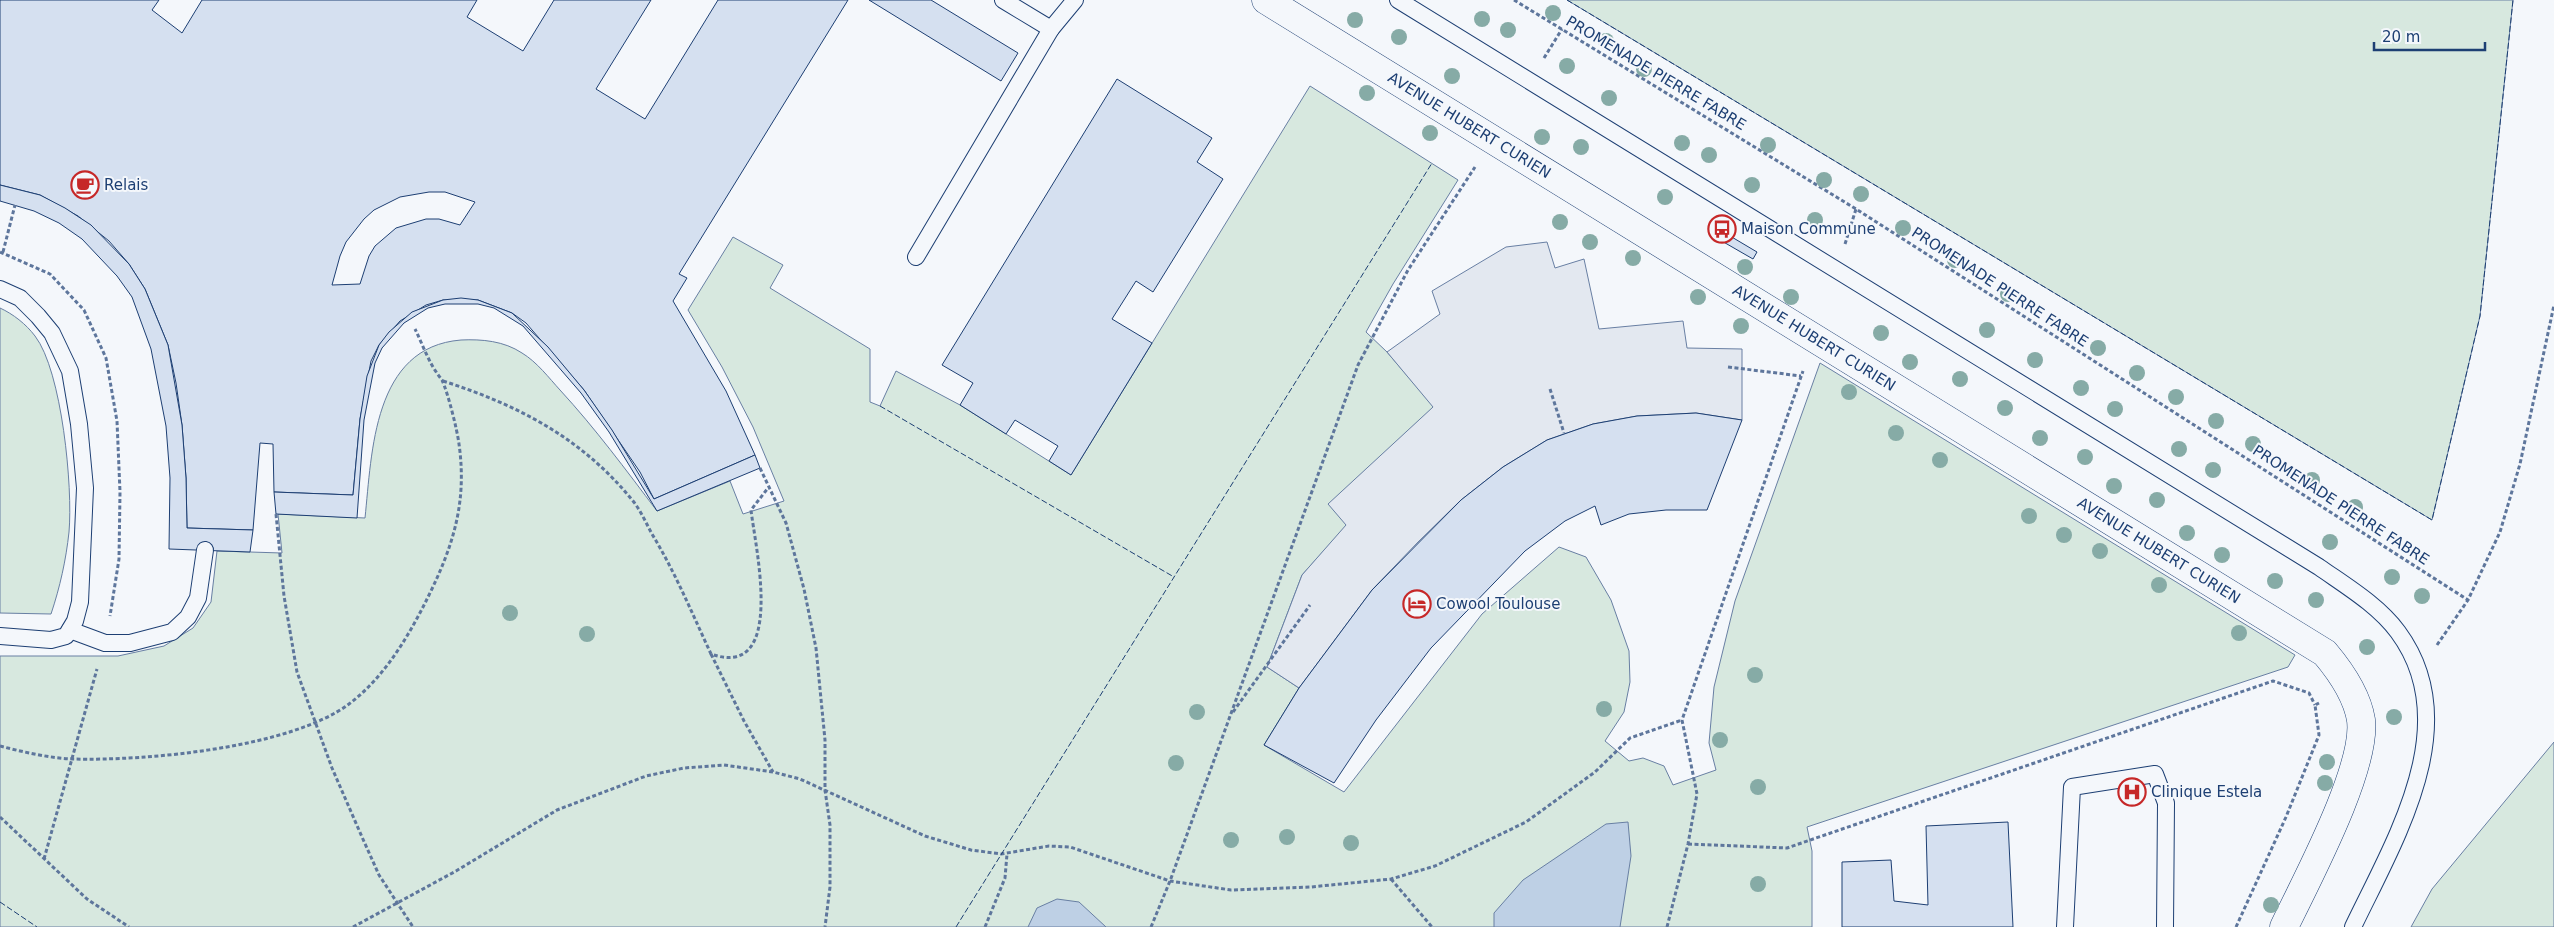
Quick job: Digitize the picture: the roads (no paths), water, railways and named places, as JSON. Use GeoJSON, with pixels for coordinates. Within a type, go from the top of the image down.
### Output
{"type":"FeatureCollection","features":[{"type":"Feature","properties":{"kind":"street","name":"AVENUE HUBERT CURIEN"},"geometry":{"type":"LineString","coordinates":[[1266,0],[2325,653],[2342,673],[2350,689],[2360,719],[2360,746],[2349,782],[2324,842],[2284,927]]}},
{"type":"Feature","properties":{"kind":"lane"},"geometry":{"type":"LineString","coordinates":[[1003,0],[1051,29]]}},
{"type":"Feature","properties":{"kind":"lane"},"geometry":{"type":"LineString","coordinates":[[916,257],[1051,29],[1075,0]]}},
{"type":"Feature","properties":{"kind":"lane"},"geometry":{"type":"LineString","coordinates":[[1398,0],[2319,567],[2364,600],[2397,630],[2415,658],[2424,694],[2427,731],[2421,774],[2392,846],[2353,927]]}},
{"type":"Feature","properties":{"kind":"lane"},"geometry":{"type":"LineString","coordinates":[[0,289],[20,298],[38,316],[52,333],[70,371],[79,424],[85,488],[80,602],[70,630],[66,636],[51,640],[0,636]]}},
{"type":"Feature","properties":{"kind":"lane"},"geometry":{"type":"LineString","coordinates":[[70,630],[105,643],[130,642],[172,632],[188,617],[198,598],[205,550]]}},
{"type":"Feature","properties":{"kind":"lane"},"geometry":{"type":"LineString","coordinates":[[2065,927],[2072,787],[2155,774],[2166,803],[2165,927]]}},
{"type":"Feature","properties":{"kind":"water"},"geometry":{"type":"Polygon","coordinates":[[[1628,822],[1631,856],[1620,927],[1494,927],[1494,913],[1523,880],[1606,824],[1628,822]]]}},
{"type":"Feature","properties":{"kind":"water"},"geometry":{"type":"Polygon","coordinates":[[[1057,899],[1079,902],[1106,927],[1028,927],[1037,908],[1057,899]]]}},
{"type":"Feature","properties":{"kind":"place","name":"Relais"},"geometry":{"type":"Point","coordinates":[85,185]}},
{"type":"Feature","properties":{"kind":"place","name":"Maison Commune"},"geometry":{"type":"Point","coordinates":[1722,229]}},
{"type":"Feature","properties":{"kind":"place","name":"Cowool Toulouse"},"geometry":{"type":"Point","coordinates":[1417,604]}},
{"type":"Feature","properties":{"kind":"place","name":"Clinique Estela"},"geometry":{"type":"Point","coordinates":[2132,792]}}]}
